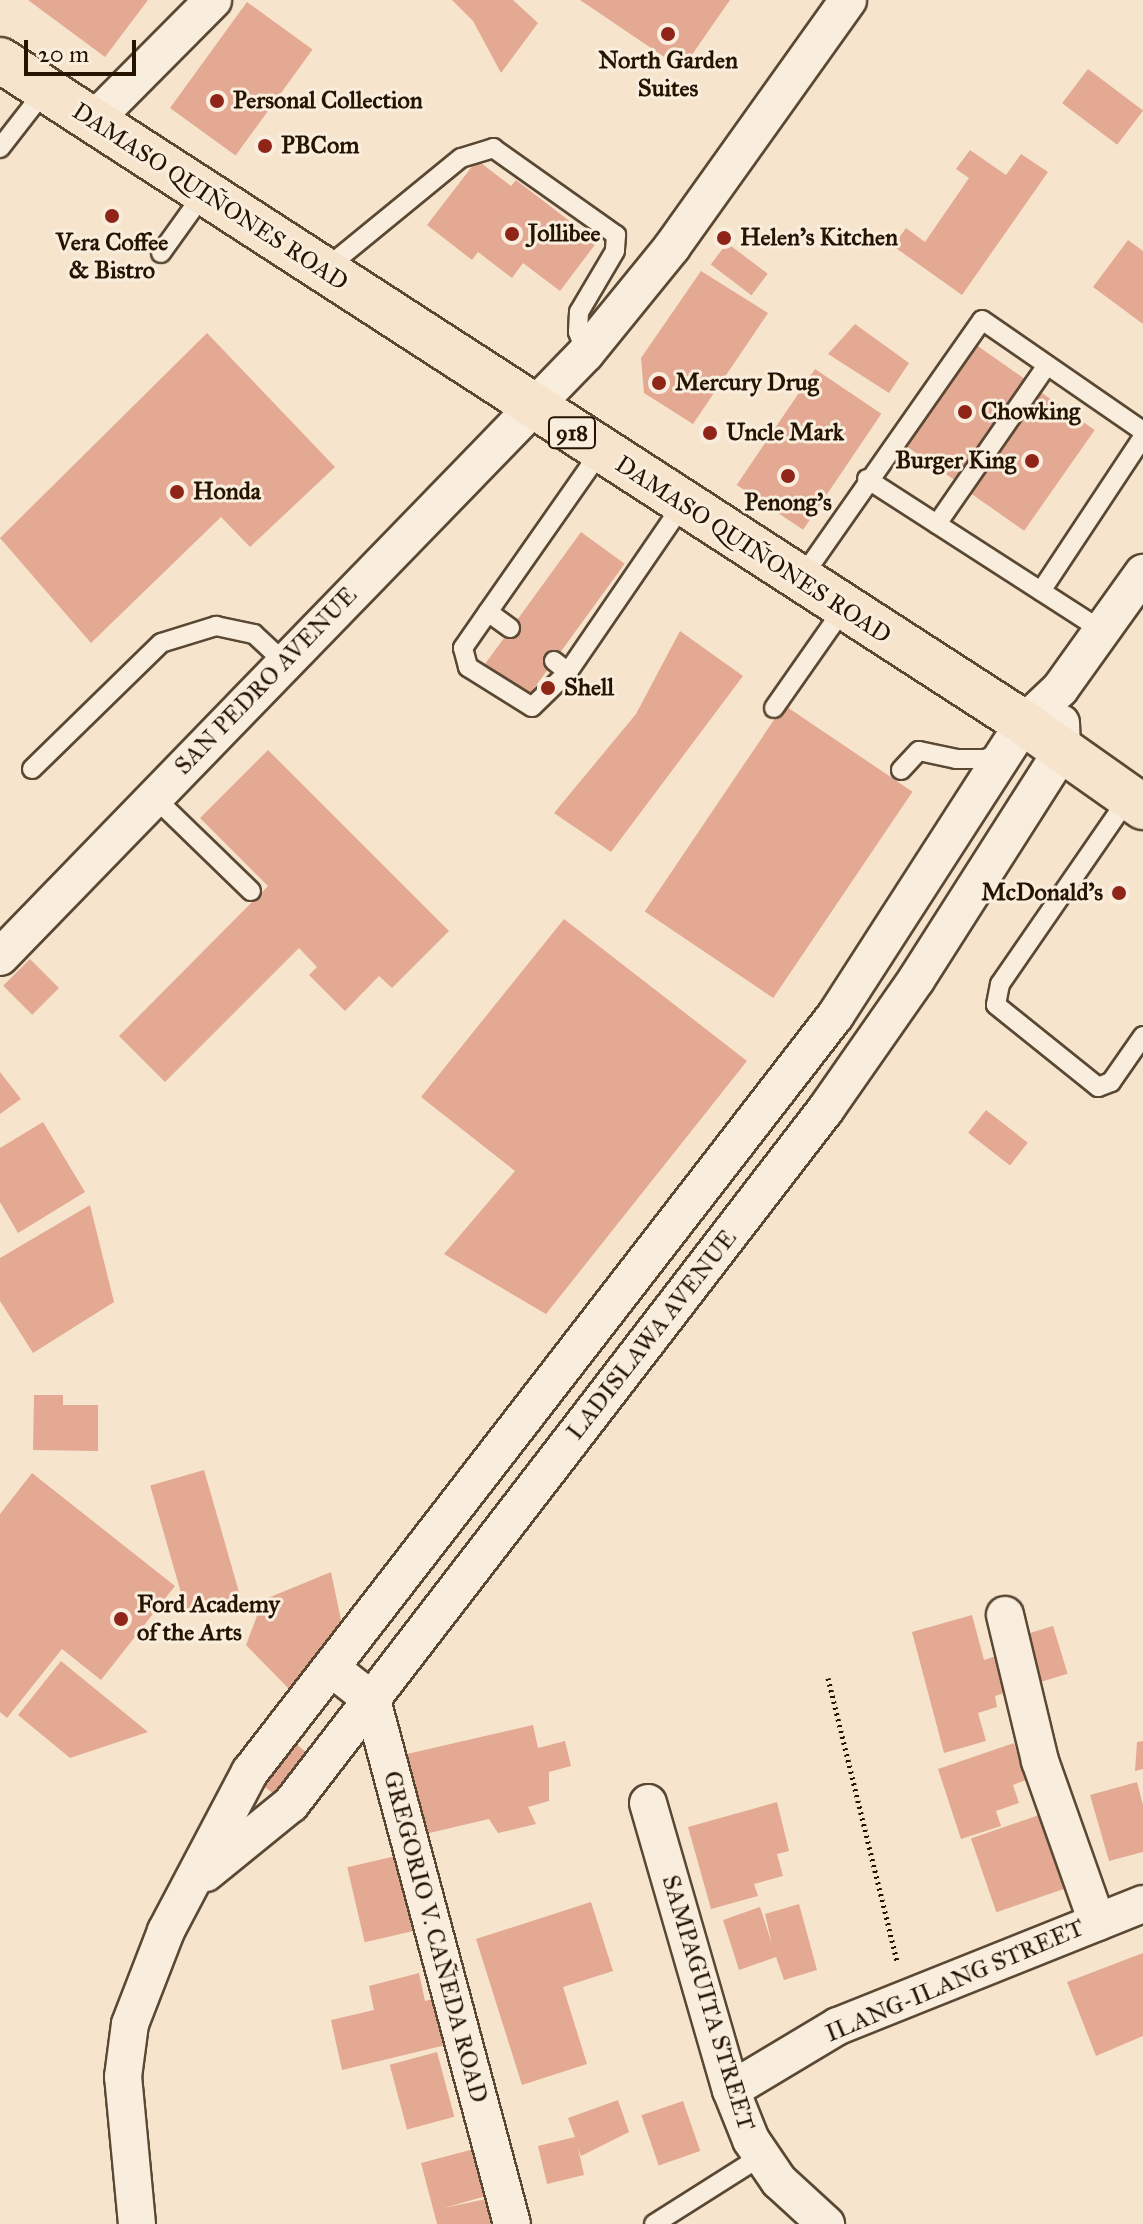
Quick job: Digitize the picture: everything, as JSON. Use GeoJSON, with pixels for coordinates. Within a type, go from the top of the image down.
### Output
{"type":"FeatureCollection","features":[{"type":"Feature","properties":{"kind":"main road","name":"DAMASO QUIÑONES ROAD"},"geometry":{"type":"LineString","coordinates":[[0,60],[600,452],[1024,723],[1136,802]]}},
{"type":"Feature","properties":{"kind":"street"},"geometry":{"type":"LineString","coordinates":[[94,120],[213,0]]}},
{"type":"Feature","properties":{"kind":"street","name":"SAN PEDRO AVENUE"},"geometry":{"type":"LineString","coordinates":[[0,957],[283,661],[586,353],[672,247],[848,0]]}},
{"type":"Feature","properties":{"kind":"street","name":"LADISLAWA AVENUE"},"geometry":{"type":"LineString","coordinates":[[137,2224],[123,2077],[130,2024],[166,1931],[196,1881],[250,1772],[642,1268],[878,955],[1024,723],[1060,689],[1143,573]]}},
{"type":"Feature","properties":{"kind":"street"},"geometry":{"type":"LineString","coordinates":[[1060,689],[1062,751]]}},
{"type":"Feature","properties":{"kind":"street","name":"LADISLAWA AVENUE"},"geometry":{"type":"LineString","coordinates":[[196,1881],[291,1804],[372,1700],[872,1045],[1062,751]]}},
{"type":"Feature","properties":{"kind":"street"},"geometry":{"type":"LineString","coordinates":[[642,1268],[680,1298]]}},
{"type":"Feature","properties":{"kind":"street"},"geometry":{"type":"LineString","coordinates":[[1005,1615],[1040,1761],[1097,1922]]}},
{"type":"Feature","properties":{"kind":"street"},"geometry":{"type":"LineString","coordinates":[[331,1668],[372,1700]]}},
{"type":"Feature","properties":{"kind":"street","name":"GREGORIO V. CAÑEDA ROAD"},"geometry":{"type":"LineString","coordinates":[[372,1700],[512,2224]]}},
{"type":"Feature","properties":{"kind":"street","name":"SAMPAGUITA STREET"},"geometry":{"type":"LineString","coordinates":[[648,1803],[731,2090],[760,2157],[779,2181],[826,2224]]}},
{"type":"Feature","properties":{"kind":"street","name":"ILANG-ILANG STREET"},"geometry":{"type":"LineString","coordinates":[[731,2090],[838,2026],[1143,1904]]}},
{"type":"Feature","properties":{"kind":"lane"},"geometry":{"type":"LineString","coordinates":[[0,148],[46,89]]}},
{"type":"Feature","properties":{"kind":"lane"},"geometry":{"type":"LineString","coordinates":[[323,270],[461,158],[493,148],[616,235],[615,251],[579,312],[578,332],[586,353]]}},
{"type":"Feature","properties":{"kind":"lane"},"geometry":{"type":"LineString","coordinates":[[161,253],[204,193]]}},
{"type":"Feature","properties":{"kind":"lane"},"geometry":{"type":"LineString","coordinates":[[800,581],[867,479],[982,320],[1143,434],[1041,591]]}},
{"type":"Feature","properties":{"kind":"lane"},"geometry":{"type":"LineString","coordinates":[[937,524],[1047,365]]}},
{"type":"Feature","properties":{"kind":"lane"},"geometry":{"type":"LineString","coordinates":[[600,452],[463,648],[468,667],[532,707],[683,504]]}},
{"type":"Feature","properties":{"kind":"lane"},"geometry":{"type":"LineString","coordinates":[[867,479],[1103,631]]}},
{"type":"Feature","properties":{"kind":"lane"},"geometry":{"type":"LineString","coordinates":[[774,708],[844,608]]}},
{"type":"Feature","properties":{"kind":"lane"},"geometry":{"type":"LineString","coordinates":[[488,612],[510,628]]}},
{"type":"Feature","properties":{"kind":"lane"},"geometry":{"type":"LineString","coordinates":[[32,769],[161,643],[216,626],[254,634],[283,661]]}},
{"type":"Feature","properties":{"kind":"lane"},"geometry":{"type":"LineString","coordinates":[[901,770],[919,751],[985,759],[1000,752],[1024,723]]}},
{"type":"Feature","properties":{"kind":"lane"},"geometry":{"type":"LineString","coordinates":[[154,797],[251,891]]}},
{"type":"Feature","properties":{"kind":"lane"},"geometry":{"type":"LineString","coordinates":[[1136,802],[1000,984],[996,1005],[1098,1087],[1111,1082],[1143,1036]]}},
{"type":"Feature","properties":{"kind":"lane"},"geometry":{"type":"LineString","coordinates":[[654,2224],[760,2157]]}},
{"type":"Feature","properties":{"kind":"path"},"geometry":{"type":"LineString","coordinates":[[828,1678],[906,1998]]}},
{"type":"Feature","properties":{"kind":"building"},"geometry":{"type":"Polygon","coordinates":[[[28,0],[148,0],[105,57],[28,0]]]}},
{"type":"Feature","properties":{"kind":"building"},"geometry":{"type":"Polygon","coordinates":[[[452,0],[513,0],[538,23],[501,73],[473,21],[452,0]]]}},
{"type":"Feature","properties":{"kind":"building","name":"North Garden Suites"},"geometry":{"type":"Polygon","coordinates":[[[580,0],[730,0],[682,69],[580,0]]]}},
{"type":"Feature","properties":{"kind":"building"},"geometry":{"type":"Polygon","coordinates":[[[247,2],[313,50],[236,156],[170,108],[247,2]]]}},
{"type":"Feature","properties":{"kind":"building"},"geometry":{"type":"Polygon","coordinates":[[[1088,69],[1143,110],[1117,145],[1062,103],[1088,69]]]}},
{"type":"Feature","properties":{"kind":"building"},"geometry":{"type":"Polygon","coordinates":[[[970,150],[1006,175],[1021,154],[1048,172],[962,295],[893,246],[906,228],[925,242],[969,178],[956,169],[970,150]]]}},
{"type":"Feature","properties":{"kind":"building","name":"Jollibee"},"geometry":{"type":"Polygon","coordinates":[[[477,160],[511,186],[516,180],[597,242],[560,291],[523,263],[512,278],[478,252],[472,260],[427,225],[477,160]]]}},
{"type":"Feature","properties":{"kind":"building"},"geometry":{"type":"Polygon","coordinates":[[[1128,240],[1143,251],[1143,324],[1093,287],[1128,240]]]}},
{"type":"Feature","properties":{"kind":"building"},"geometry":{"type":"Polygon","coordinates":[[[727,243],[768,274],[751,295],[711,265],[727,243]]]}},
{"type":"Feature","properties":{"kind":"building"},"geometry":{"type":"Polygon","coordinates":[[[701,271],[768,313],[693,424],[644,393],[641,358],[701,271]]]}},
{"type":"Feature","properties":{"kind":"building"},"geometry":{"type":"Polygon","coordinates":[[[855,324],[909,363],[889,393],[828,354],[855,324]]]}},
{"type":"Feature","properties":{"kind":"building","name":"Honda"},"geometry":{"type":"Polygon","coordinates":[[[207,333],[335,467],[250,547],[221,517],[91,643],[0,538],[207,333]]]}},
{"type":"Feature","properties":{"kind":"building","name":"Chowking"},"geometry":{"type":"Polygon","coordinates":[[[972,342],[1027,380],[956,481],[901,443],[972,342]]]}},
{"type":"Feature","properties":{"kind":"building"},"geometry":{"type":"Polygon","coordinates":[[[815,369],[881,414],[803,530],[737,485],[815,369]]]}},
{"type":"Feature","properties":{"kind":"building","name":"Burger King"},"geometry":{"type":"Polygon","coordinates":[[[1039,391],[1095,430],[1024,531],[968,492],[1039,391]]]}},
{"type":"Feature","properties":{"kind":"building"},"geometry":{"type":"Polygon","coordinates":[[[581,532],[625,564],[529,696],[485,664],[581,532]]]}},
{"type":"Feature","properties":{"kind":"building"},"geometry":{"type":"Polygon","coordinates":[[[680,631],[743,676],[611,852],[554,813],[636,714],[680,631]]]}},
{"type":"Feature","properties":{"kind":"building"},"geometry":{"type":"Polygon","coordinates":[[[784,705],[913,792],[773,998],[645,911],[784,705]]]}},
{"type":"Feature","properties":{"kind":"building"},"geometry":{"type":"Polygon","coordinates":[[[268,750],[449,931],[392,988],[379,976],[345,1011],[309,975],[317,967],[299,948],[165,1082],[119,1036],[268,886],[200,818],[268,750]]]}},
{"type":"Feature","properties":{"kind":"building"},"geometry":{"type":"Polygon","coordinates":[[[564,919],[747,1061],[546,1314],[444,1254],[515,1171],[421,1097],[564,919]]]}},
{"type":"Feature","properties":{"kind":"building"},"geometry":{"type":"Polygon","coordinates":[[[30,959],[59,988],[32,1015],[3,986],[30,959]]]}},
{"type":"Feature","properties":{"kind":"building"},"geometry":{"type":"Polygon","coordinates":[[[0,1072],[21,1099],[0,1114],[0,1072]]]}},
{"type":"Feature","properties":{"kind":"building"},"geometry":{"type":"Polygon","coordinates":[[[986,1110],[1028,1143],[1010,1165],[968,1133],[986,1110]]]}},
{"type":"Feature","properties":{"kind":"building"},"geometry":{"type":"Polygon","coordinates":[[[43,1122],[85,1192],[18,1233],[0,1202],[0,1148],[43,1122]]]}},
{"type":"Feature","properties":{"kind":"building"},"geometry":{"type":"Polygon","coordinates":[[[90,1205],[114,1302],[33,1353],[0,1301],[0,1258],[90,1205]]]}},
{"type":"Feature","properties":{"kind":"building"},"geometry":{"type":"Polygon","coordinates":[[[34,1395],[63,1395],[63,1405],[98,1405],[98,1451],[33,1450],[34,1395]]]}},
{"type":"Feature","properties":{"kind":"building"},"geometry":{"type":"Polygon","coordinates":[[[204,1470],[240,1597],[187,1612],[150,1485],[204,1470]]]}},
{"type":"Feature","properties":{"kind":"building"},"geometry":{"type":"Polygon","coordinates":[[[32,1473],[175,1586],[101,1680],[62,1649],[7,1718],[0,1712],[0,1514],[32,1473]]]}},
{"type":"Feature","properties":{"kind":"building"},"geometry":{"type":"Polygon","coordinates":[[[331,1572],[341,1620],[290,1690],[246,1645],[263,1600],[331,1572]]]}},
{"type":"Feature","properties":{"kind":"building"},"geometry":{"type":"Polygon","coordinates":[[[972,1615],[984,1660],[999,1655],[1004,1693],[995,1696],[997,1707],[978,1713],[986,1741],[944,1753],[912,1632],[972,1615]]]}},
{"type":"Feature","properties":{"kind":"building"},"geometry":{"type":"Polygon","coordinates":[[[1053,1626],[1068,1674],[1033,1684],[1019,1637],[1053,1626]]]}},
{"type":"Feature","properties":{"kind":"building"},"geometry":{"type":"Polygon","coordinates":[[[61,1661],[148,1732],[70,1758],[18,1715],[61,1661]]]}},
{"type":"Feature","properties":{"kind":"building"},"geometry":{"type":"Polygon","coordinates":[[[533,1725],[538,1748],[565,1741],[571,1766],[549,1772],[549,1801],[528,1807],[536,1824],[498,1833],[489,1819],[425,1834],[407,1754],[533,1725]]]}},
{"type":"Feature","properties":{"kind":"building"},"geometry":{"type":"Polygon","coordinates":[[[292,1741],[311,1756],[278,1798],[259,1783],[292,1741]]]}},
{"type":"Feature","properties":{"kind":"building"},"geometry":{"type":"Polygon","coordinates":[[[1143,1741],[1143,1769],[1135,1771],[1137,1742],[1143,1741]]]}},
{"type":"Feature","properties":{"kind":"building"},"geometry":{"type":"Polygon","coordinates":[[[1014,1743],[1026,1780],[1013,1785],[1019,1803],[996,1811],[1001,1826],[961,1839],[938,1769],[1014,1743]]]}},
{"type":"Feature","properties":{"kind":"building"},"geometry":{"type":"Polygon","coordinates":[[[1137,1782],[1143,1805],[1143,1852],[1109,1861],[1090,1795],[1137,1782]]]}},
{"type":"Feature","properties":{"kind":"building"},"geometry":{"type":"Polygon","coordinates":[[[777,1802],[789,1851],[777,1854],[783,1876],[754,1884],[758,1896],[711,1909],[688,1827],[777,1802]]]}},
{"type":"Feature","properties":{"kind":"building"},"geometry":{"type":"Polygon","coordinates":[[[1039,1815],[1064,1889],[996,1912],[971,1838],[1039,1815]]]}},
{"type":"Feature","properties":{"kind":"building"},"geometry":{"type":"Polygon","coordinates":[[[396,1856],[413,1931],[365,1942],[347,1867],[396,1856]]]}},
{"type":"Feature","properties":{"kind":"building"},"geometry":{"type":"Polygon","coordinates":[[[591,1902],[613,1971],[563,1987],[587,2064],[522,2085],[476,1939],[591,1902]]]}},
{"type":"Feature","properties":{"kind":"building"},"geometry":{"type":"Polygon","coordinates":[[[799,1904],[817,1970],[784,1980],[776,1957],[739,1970],[723,1920],[760,1907],[772,1944],[765,1914],[799,1904]]]}},
{"type":"Feature","properties":{"kind":"building"},"geometry":{"type":"Polygon","coordinates":[[[1143,1953],[1143,2036],[1096,2056],[1067,1982],[1143,1953]]]}},
{"type":"Feature","properties":{"kind":"building"},"geometry":{"type":"Polygon","coordinates":[[[419,1973],[425,2001],[443,1996],[454,2043],[342,2070],[331,2020],[374,2010],[369,1986],[419,1973]]]}},
{"type":"Feature","properties":{"kind":"building"},"geometry":{"type":"Polygon","coordinates":[[[437,2052],[454,2117],[407,2129],[390,2065],[437,2052]]]}},
{"type":"Feature","properties":{"kind":"building"},"geometry":{"type":"Polygon","coordinates":[[[618,2100],[629,2132],[581,2156],[578,2148],[584,2175],[547,2184],[538,2146],[575,2137],[568,2118],[618,2100]]]}},
{"type":"Feature","properties":{"kind":"building"},"geometry":{"type":"Polygon","coordinates":[[[683,2101],[700,2151],[659,2165],[641,2115],[683,2101]]]}},
{"type":"Feature","properties":{"kind":"building"},"geometry":{"type":"Polygon","coordinates":[[[474,2149],[486,2196],[444,2208],[495,2197],[501,2224],[437,2224],[421,2163],[474,2149]]]}},
{"type":"Feature","properties":{"kind":"place","name":"North Garden Suites"},"geometry":{"type":"Point","coordinates":[668,34]}},
{"type":"Feature","properties":{"kind":"place","name":"Personal Collection"},"geometry":{"type":"Point","coordinates":[217,101]}},
{"type":"Feature","properties":{"kind":"place","name":"PBCom"},"geometry":{"type":"Point","coordinates":[265,146]}},
{"type":"Feature","properties":{"kind":"place","name":"Vera Coffee & Bistro"},"geometry":{"type":"Point","coordinates":[112,216]}},
{"type":"Feature","properties":{"kind":"place","name":"Jollibee"},"geometry":{"type":"Point","coordinates":[512,234]}},
{"type":"Feature","properties":{"kind":"place","name":"Helen's Kitchen"},"geometry":{"type":"Point","coordinates":[724,238]}},
{"type":"Feature","properties":{"kind":"place","name":"Mercury Drug"},"geometry":{"type":"Point","coordinates":[659,383]}},
{"type":"Feature","properties":{"kind":"place","name":"Chowking"},"geometry":{"type":"Point","coordinates":[965,412]}},
{"type":"Feature","properties":{"kind":"place","name":"Uncle Mark"},"geometry":{"type":"Point","coordinates":[710,433]}},
{"type":"Feature","properties":{"kind":"place","name":"Burger King"},"geometry":{"type":"Point","coordinates":[1032,461]}},
{"type":"Feature","properties":{"kind":"place","name":"Penong's"},"geometry":{"type":"Point","coordinates":[788,476]}},
{"type":"Feature","properties":{"kind":"place","name":"Honda"},"geometry":{"type":"Point","coordinates":[177,492]}},
{"type":"Feature","properties":{"kind":"place","name":"Shell"},"geometry":{"type":"Point","coordinates":[548,688]}},
{"type":"Feature","properties":{"kind":"place","name":"McDonald's"},"geometry":{"type":"Point","coordinates":[1119,893]}},
{"type":"Feature","properties":{"kind":"place","name":"Ford Academy of the Arts"},"geometry":{"type":"Point","coordinates":[121,1619]}}]}
